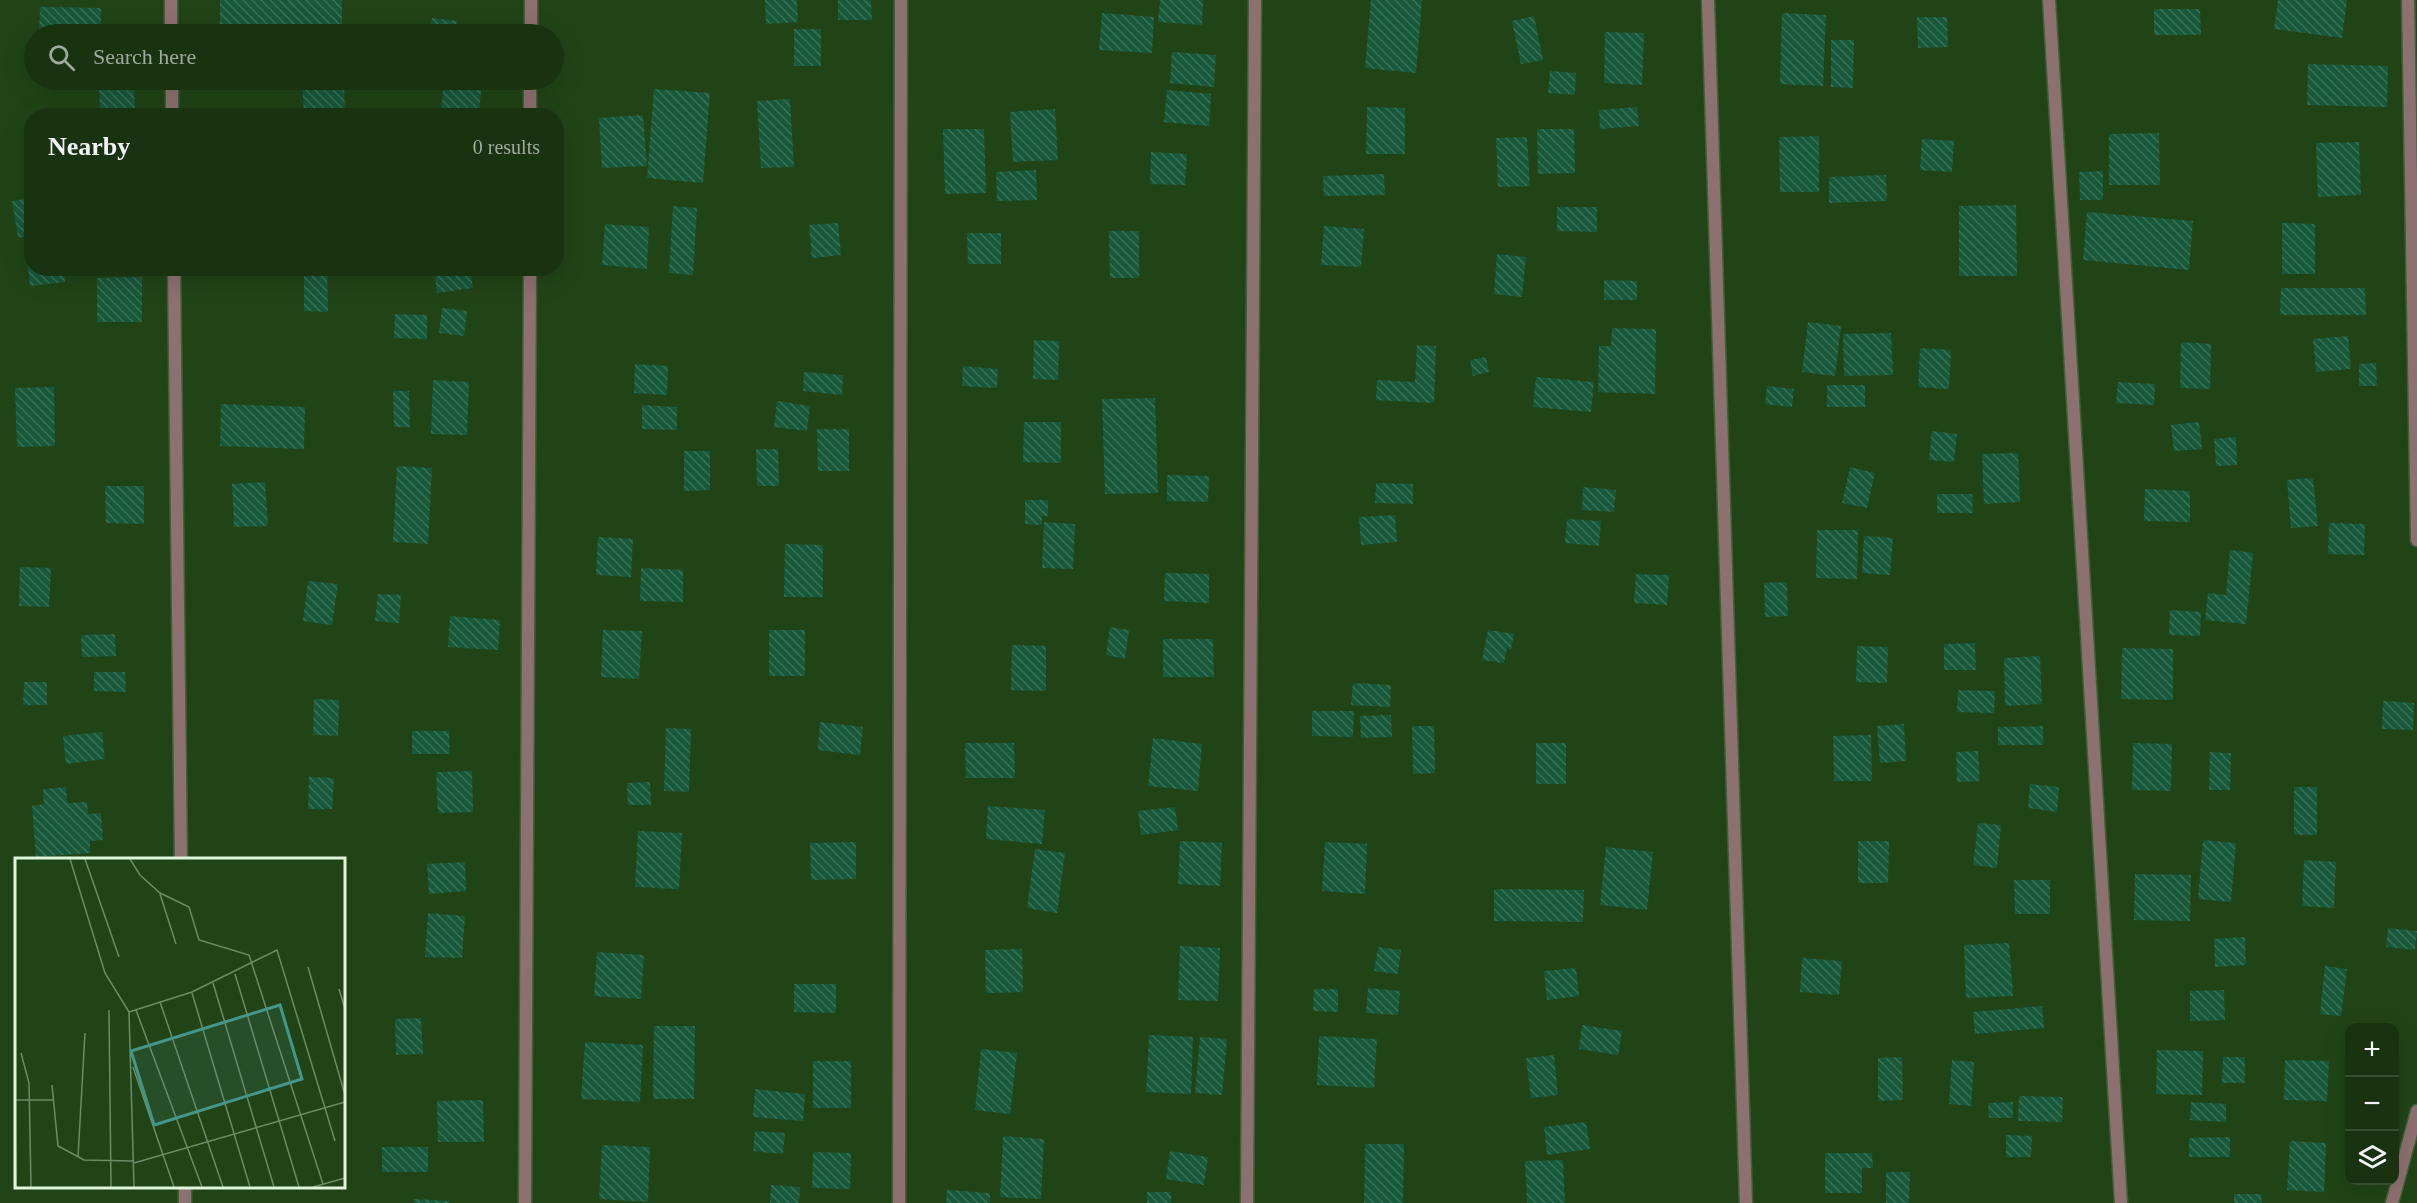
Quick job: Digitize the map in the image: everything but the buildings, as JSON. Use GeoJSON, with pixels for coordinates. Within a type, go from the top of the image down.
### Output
{"type":"FeatureCollection","features":[{"type":"Feature","properties":{"kind":"street"},"geometry":{"type":"LineString","coordinates":[[171,0],[171,24]]}},
{"type":"Feature","properties":{"kind":"street"},"geometry":{"type":"LineString","coordinates":[[531,0],[531,24]]}},
{"type":"Feature","properties":{"kind":"street"},"geometry":{"type":"LineString","coordinates":[[898,1203],[901,0]]}},
{"type":"Feature","properties":{"kind":"street"},"geometry":{"type":"LineString","coordinates":[[1247,1203],[1255,0]]}},
{"type":"Feature","properties":{"kind":"street"},"geometry":{"type":"LineString","coordinates":[[1708,0],[1746,1203]]}},
{"type":"Feature","properties":{"kind":"street"},"geometry":{"type":"LineString","coordinates":[[2049,0],[2121,1203]]}},
{"type":"Feature","properties":{"kind":"street"},"geometry":{"type":"LineString","coordinates":[[2408,0],[2417,540]]}},
{"type":"Feature","properties":{"kind":"street"},"geometry":{"type":"LineString","coordinates":[[172,90],[172,108]]}},
{"type":"Feature","properties":{"kind":"street"},"geometry":{"type":"LineString","coordinates":[[530,90],[530,108]]}},
{"type":"Feature","properties":{"kind":"street"},"geometry":{"type":"LineString","coordinates":[[174,276],[181,858]]}},
{"type":"Feature","properties":{"kind":"street"},"geometry":{"type":"LineString","coordinates":[[525,1203],[530,276]]}},
{"type":"Feature","properties":{"kind":"street"},"geometry":{"type":"LineString","coordinates":[[2392,1203],[2417,1111]]}},
{"type":"Feature","properties":{"kind":"street"},"geometry":{"type":"LineString","coordinates":[[185,1188],[186,1203]]}}]}
